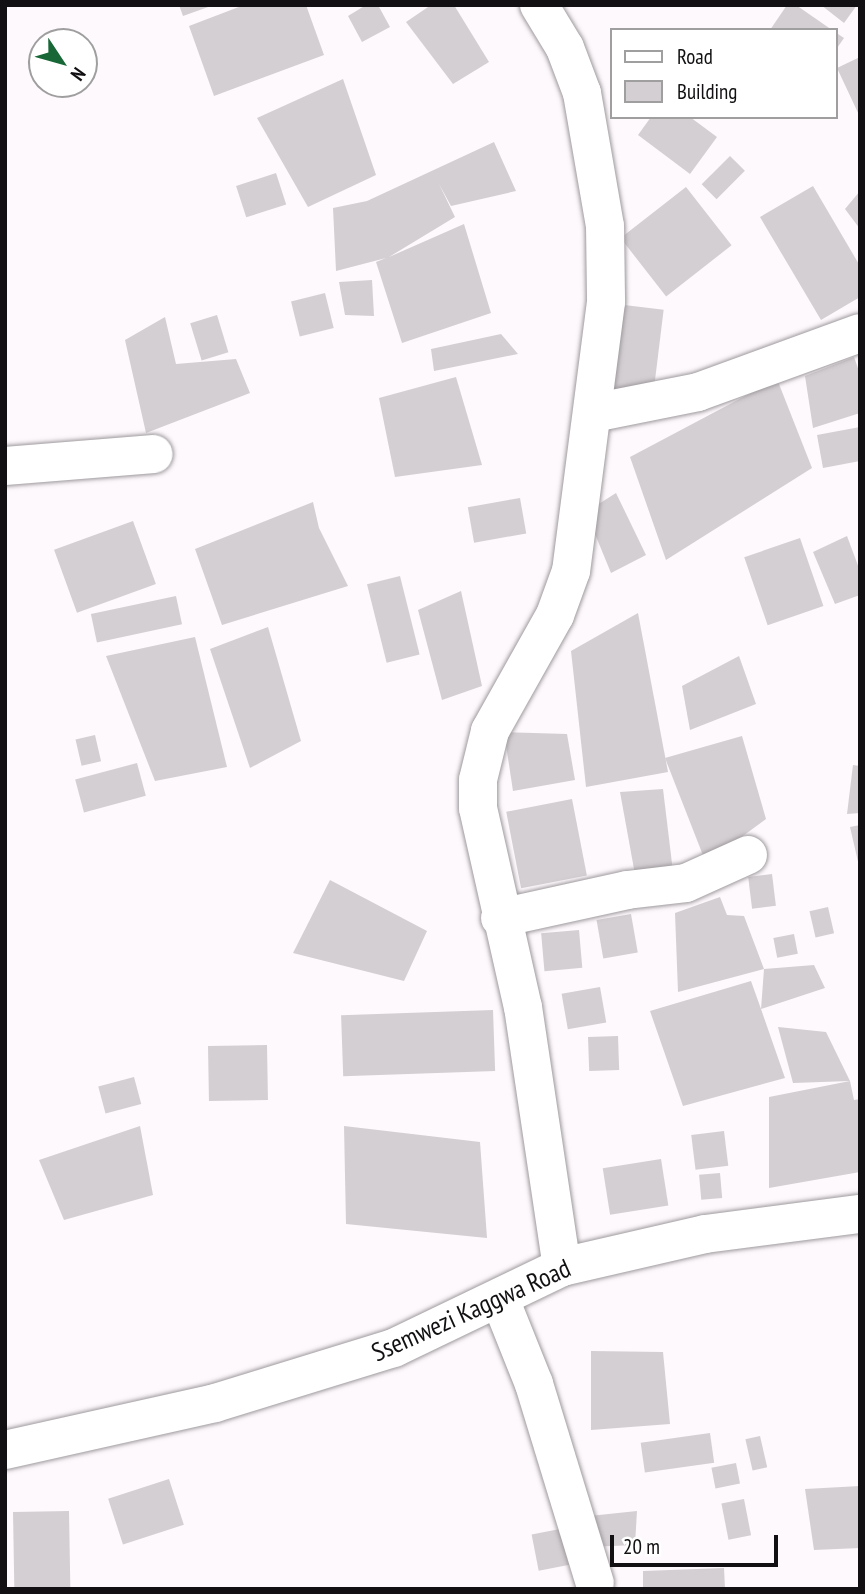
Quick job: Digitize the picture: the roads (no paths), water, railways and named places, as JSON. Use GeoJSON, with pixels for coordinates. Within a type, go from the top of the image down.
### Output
{"type":"FeatureCollection","features":[{"type":"Feature","properties":{"kind":"street"},"geometry":{"type":"LineString","coordinates":[[539,5],[565,48],[578,82],[597,168],[605,226],[606,302],[571,571],[555,615],[490,731],[478,780],[478,808],[500,918],[523,1007],[562,1267]]}},
{"type":"Feature","properties":{"kind":"street"},"geometry":{"type":"LineString","coordinates":[[593,413],[698,392],[860,333]]}},
{"type":"Feature","properties":{"kind":"street"},"geometry":{"type":"LineString","coordinates":[[5,466],[154,454]]}},
{"type":"Feature","properties":{"kind":"street"},"geometry":{"type":"LineString","coordinates":[[500,918],[627,890],[686,883],[748,855]]}},
{"type":"Feature","properties":{"kind":"street","name":"Ssemwezi Kaggwa Road"},"geometry":{"type":"LineString","coordinates":[[5,1450],[215,1403],[336,1367],[427,1335],[562,1267],[705,1234],[860,1214]]}},
{"type":"Feature","properties":{"kind":"street"},"geometry":{"type":"LineString","coordinates":[[500,1298],[534,1384],[594,1583]]}}]}
